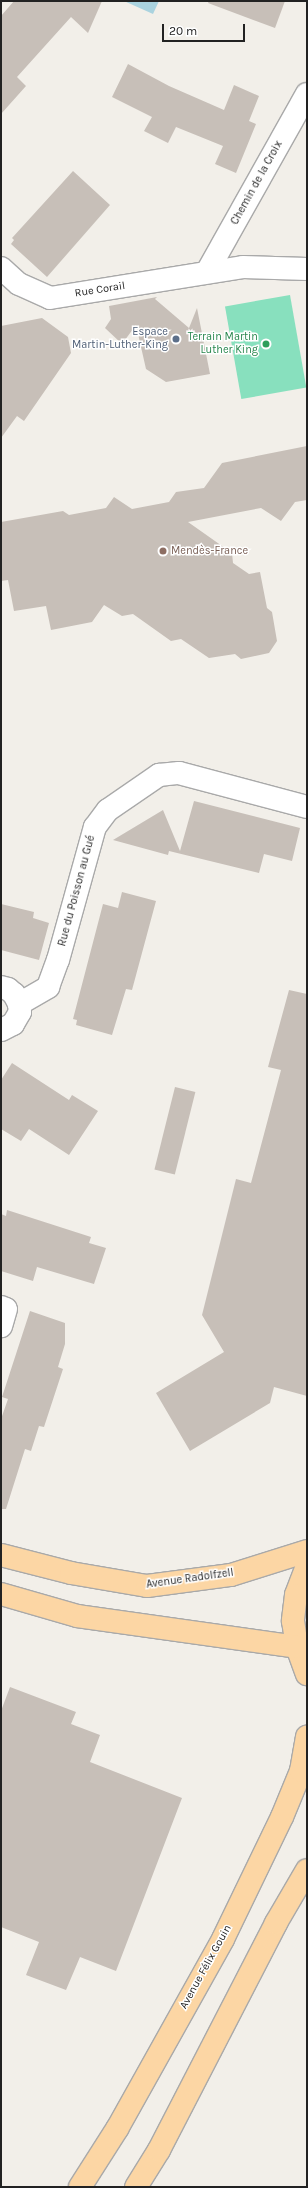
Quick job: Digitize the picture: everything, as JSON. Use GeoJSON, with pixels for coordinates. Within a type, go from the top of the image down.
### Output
{"type":"FeatureCollection","features":[{"type":"Feature","properties":{"kind":"main road","name":"Avenue Radolfzell"},"geometry":{"type":"LineString","coordinates":[[1,1555],[71,1573],[147,1586],[231,1575],[307,1551]]}},
{"type":"Feature","properties":{"kind":"main road"},"geometry":{"type":"LineString","coordinates":[[307,1566],[296,1595],[294,1621],[297,1647],[307,1674]]}},
{"type":"Feature","properties":{"kind":"main road"},"geometry":{"type":"LineString","coordinates":[[1,1594],[77,1616],[297,1647]]}},
{"type":"Feature","properties":{"kind":"main road","name":"Avenue Félix Gouin"},"geometry":{"type":"LineString","coordinates":[[80,2187],[117,2129],[222,1939],[282,1817],[301,1771],[307,1737]]}},
{"type":"Feature","properties":{"kind":"main road"},"geometry":{"type":"LineString","coordinates":[[136,2187],[159,2150],[276,1923],[307,1870]]}},
{"type":"Feature","properties":{"kind":"street","name":"Chemin de la Croix"},"geometry":{"type":"LineString","coordinates":[[207,272],[307,94]]}},
{"type":"Feature","properties":{"kind":"street","name":"Rue Corail"},"geometry":{"type":"LineString","coordinates":[[1,268],[19,284],[50,298],[243,267],[307,269]]}},
{"type":"Feature","properties":{"kind":"street","name":"Rue du Poisson au Gué"},"geometry":{"type":"LineString","coordinates":[[20,1004],[48,987],[58,960],[95,827],[108,810],[159,775],[178,772],[307,807]]}},
{"type":"Feature","properties":{"kind":"street"},"geometry":{"type":"LineString","coordinates":[[1,987],[8,989],[14,994],[20,1004],[20,1012],[13,1024],[1,1030]]}},
{"type":"Feature","properties":{"kind":"street"},"geometry":{"type":"LineString","coordinates":[[1,1307],[6,1309],[1,1326]]}},
{"type":"Feature","properties":{"kind":"green space","name":"Terrain Martin Luther King"},"geometry":{"type":"Polygon","coordinates":[[[290,295],[306,388],[241,399],[225,306],[290,295]]]}},
{"type":"Feature","properties":{"kind":"water"},"geometry":{"type":"Polygon","coordinates":[[[124,1],[159,1],[153,14],[124,1]]]}},
{"type":"Feature","properties":{"kind":"building"},"geometry":{"type":"Polygon","coordinates":[[[14,1],[102,1],[88,33],[71,17],[17,77],[26,86],[1,114],[1,16],[14,1]]]}},
{"type":"Feature","properties":{"kind":"building"},"geometry":{"type":"Polygon","coordinates":[[[209,1],[285,1],[275,28],[208,3],[209,1]]]}},
{"type":"Feature","properties":{"kind":"building"},"geometry":{"type":"Polygon","coordinates":[[[128,64],[169,86],[224,110],[234,85],[259,96],[249,121],[256,124],[236,173],[215,164],[223,146],[176,127],[168,143],[144,131],[152,117],[112,97],[128,64]]]}},
{"type":"Feature","properties":{"kind":"building"},"geometry":{"type":"Polygon","coordinates":[[[73,171],[110,205],[47,277],[11,244],[14,240],[12,238],[73,171]]]}},
{"type":"Feature","properties":{"kind":"building","name":"Espace Martin-Luther-King"},"geometry":{"type":"Polygon","coordinates":[[[157,297],[155,299],[189,328],[197,308],[210,374],[166,382],[146,369],[136,325],[122,344],[105,328],[111,319],[109,306],[157,297]]]}},
{"type":"Feature","properties":{"kind":"building"},"geometry":{"type":"Polygon","coordinates":[[[42,318],[68,337],[71,353],[24,421],[17,416],[1,438],[1,326],[42,318]]]}},
{"type":"Feature","properties":{"kind":"building","name":"Mendès-France"},"geometry":{"type":"Polygon","coordinates":[[[307,446],[307,500],[295,502],[281,521],[261,508],[188,522],[232,553],[233,563],[249,574],[260,572],[267,608],[272,612],[277,641],[269,653],[241,659],[235,654],[209,658],[181,639],[171,641],[133,614],[122,616],[104,605],[92,622],[51,630],[46,606],[14,611],[8,580],[1,581],[1,522],[63,511],[69,515],[106,508],[114,497],[132,509],[169,502],[176,492],[204,488],[222,463],[307,446]]]}},
{"type":"Feature","properties":{"kind":"building"},"geometry":{"type":"Polygon","coordinates":[[[194,801],[300,828],[292,861],[264,854],[259,873],[169,851],[168,855],[113,840],[163,810],[180,851],[194,801]]]}},
{"type":"Feature","properties":{"kind":"building"},"geometry":{"type":"Polygon","coordinates":[[[122,892],[156,901],[132,990],[126,989],[112,1035],[76,1025],[77,1020],[73,1019],[103,904],[118,908],[122,892]]]}},
{"type":"Feature","properties":{"kind":"building"},"geometry":{"type":"Polygon","coordinates":[[[1,904],[34,912],[33,918],[49,923],[39,960],[1,950],[1,904]]]}},
{"type":"Feature","properties":{"kind":"building"},"geometry":{"type":"Polygon","coordinates":[[[289,990],[307,994],[307,1396],[274,1387],[270,1403],[190,1451],[156,1393],[224,1352],[202,1315],[236,1179],[251,1183],[281,1070],[268,1067],[289,990]]]}},
{"type":"Feature","properties":{"kind":"building"},"geometry":{"type":"Polygon","coordinates":[[[12,1063],[69,1100],[72,1095],[98,1111],[69,1155],[29,1129],[21,1141],[1,1129],[1,1080],[12,1063]]]}},
{"type":"Feature","properties":{"kind":"building"},"geometry":{"type":"Polygon","coordinates":[[[175,1087],[195,1092],[175,1175],[154,1169],[175,1087]]]}},
{"type":"Feature","properties":{"kind":"building"},"geometry":{"type":"Polygon","coordinates":[[[7,1210],[91,1237],[89,1243],[106,1248],[94,1284],[37,1267],[33,1281],[1,1271],[1,1214],[6,1216],[7,1210]]]}},
{"type":"Feature","properties":{"kind":"building"},"geometry":{"type":"Polygon","coordinates":[[[30,1311],[65,1323],[65,1344],[58,1367],[63,1369],[44,1427],[39,1426],[31,1451],[25,1449],[6,1509],[1,1509],[1,1419],[8,1399],[2,1397],[30,1311]]]}},
{"type":"Feature","properties":{"kind":"building"},"geometry":{"type":"Polygon","coordinates":[[[10,1687],[76,1712],[71,1724],[100,1735],[90,1762],[182,1798],[116,1971],[80,1957],[66,1990],[26,1975],[39,1942],[1,1927],[1,1711],[10,1687]]]}},
{"type":"Feature","properties":{"kind":"place","name":"Espace Martin-Luther-King"},"geometry":{"type":"Point","coordinates":[176,339]}},
{"type":"Feature","properties":{"kind":"place","name":"Terrain Martin Luther King"},"geometry":{"type":"Point","coordinates":[266,344]}},
{"type":"Feature","properties":{"kind":"place","name":"Mendès-France"},"geometry":{"type":"Point","coordinates":[163,551]}}]}
